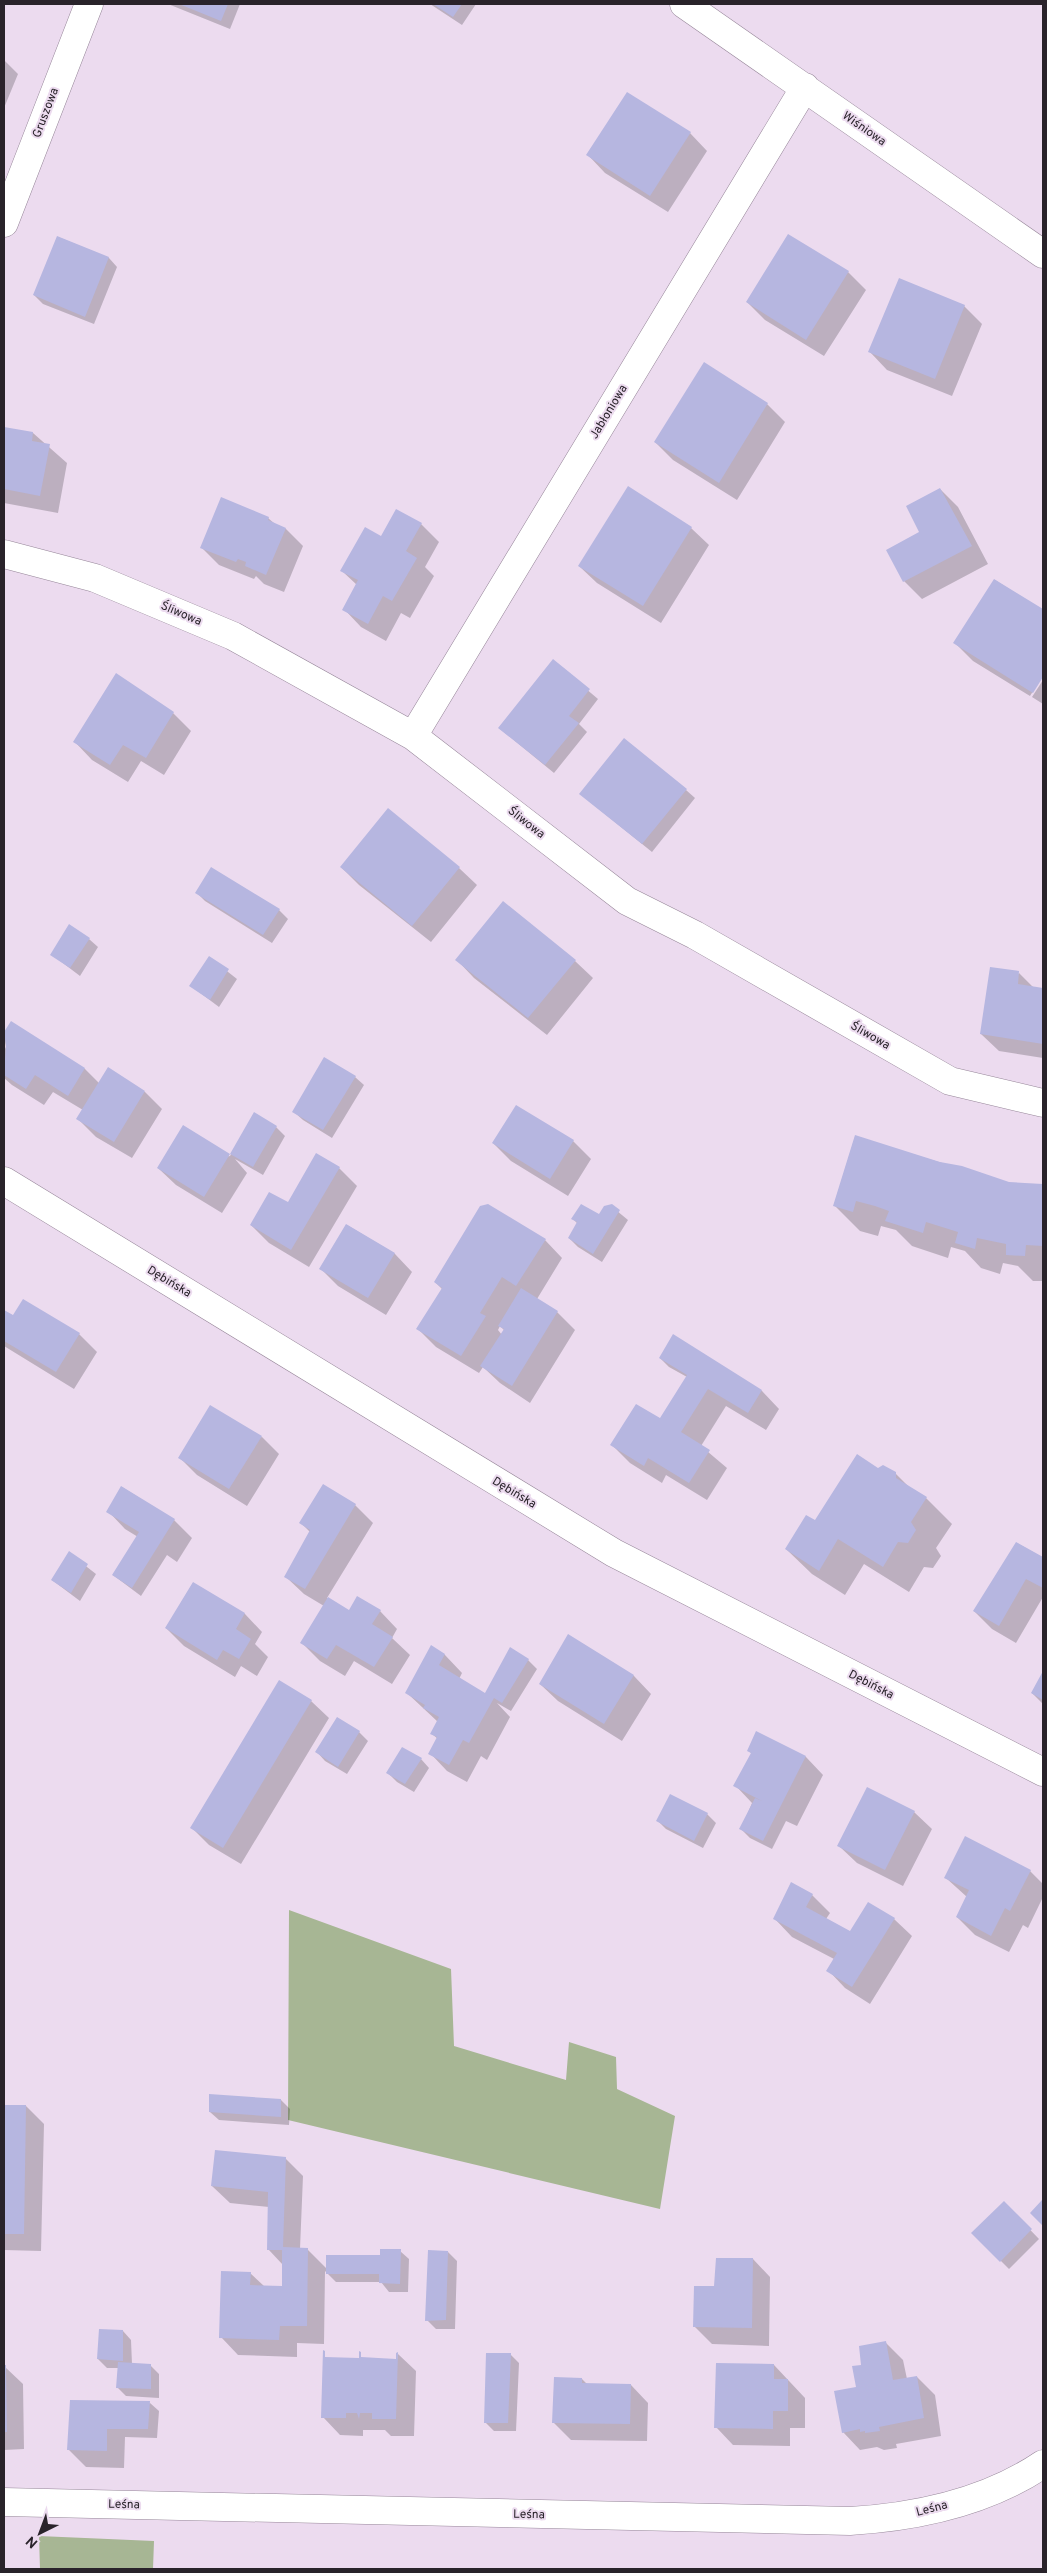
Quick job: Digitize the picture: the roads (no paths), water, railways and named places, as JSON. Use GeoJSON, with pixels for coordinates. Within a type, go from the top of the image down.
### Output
{"type":"FeatureCollection","features":[{"type":"Feature","properties":{"kind":"street","name":"Gruszowa"},"geometry":{"type":"LineString","coordinates":[[4,223],[89,4]]}},
{"type":"Feature","properties":{"kind":"street","name":"Wiśniowa"},"geometry":{"type":"LineString","coordinates":[[684,4],[1043,254]]}},
{"type":"Feature","properties":{"kind":"street","name":"Jabłoniowa"},"geometry":{"type":"LineString","coordinates":[[413,736],[805,87]]}},
{"type":"Feature","properties":{"kind":"street","name":"Śliwowa"},"geometry":{"type":"LineString","coordinates":[[4,554],[95,578],[233,636],[413,736],[627,901],[695,935],[950,1081],[1043,1103]]}},
{"type":"Feature","properties":{"kind":"street","name":"Dębińska"},"geometry":{"type":"LineString","coordinates":[[4,1181],[614,1553],[1043,1772]]}},
{"type":"Feature","properties":{"kind":"street","name":"Leśna"},"geometry":{"type":"LineString","coordinates":[[4,2502],[850,2521],[917,2514],[949,2505],[1009,2483],[1043,2464]]}}]}
